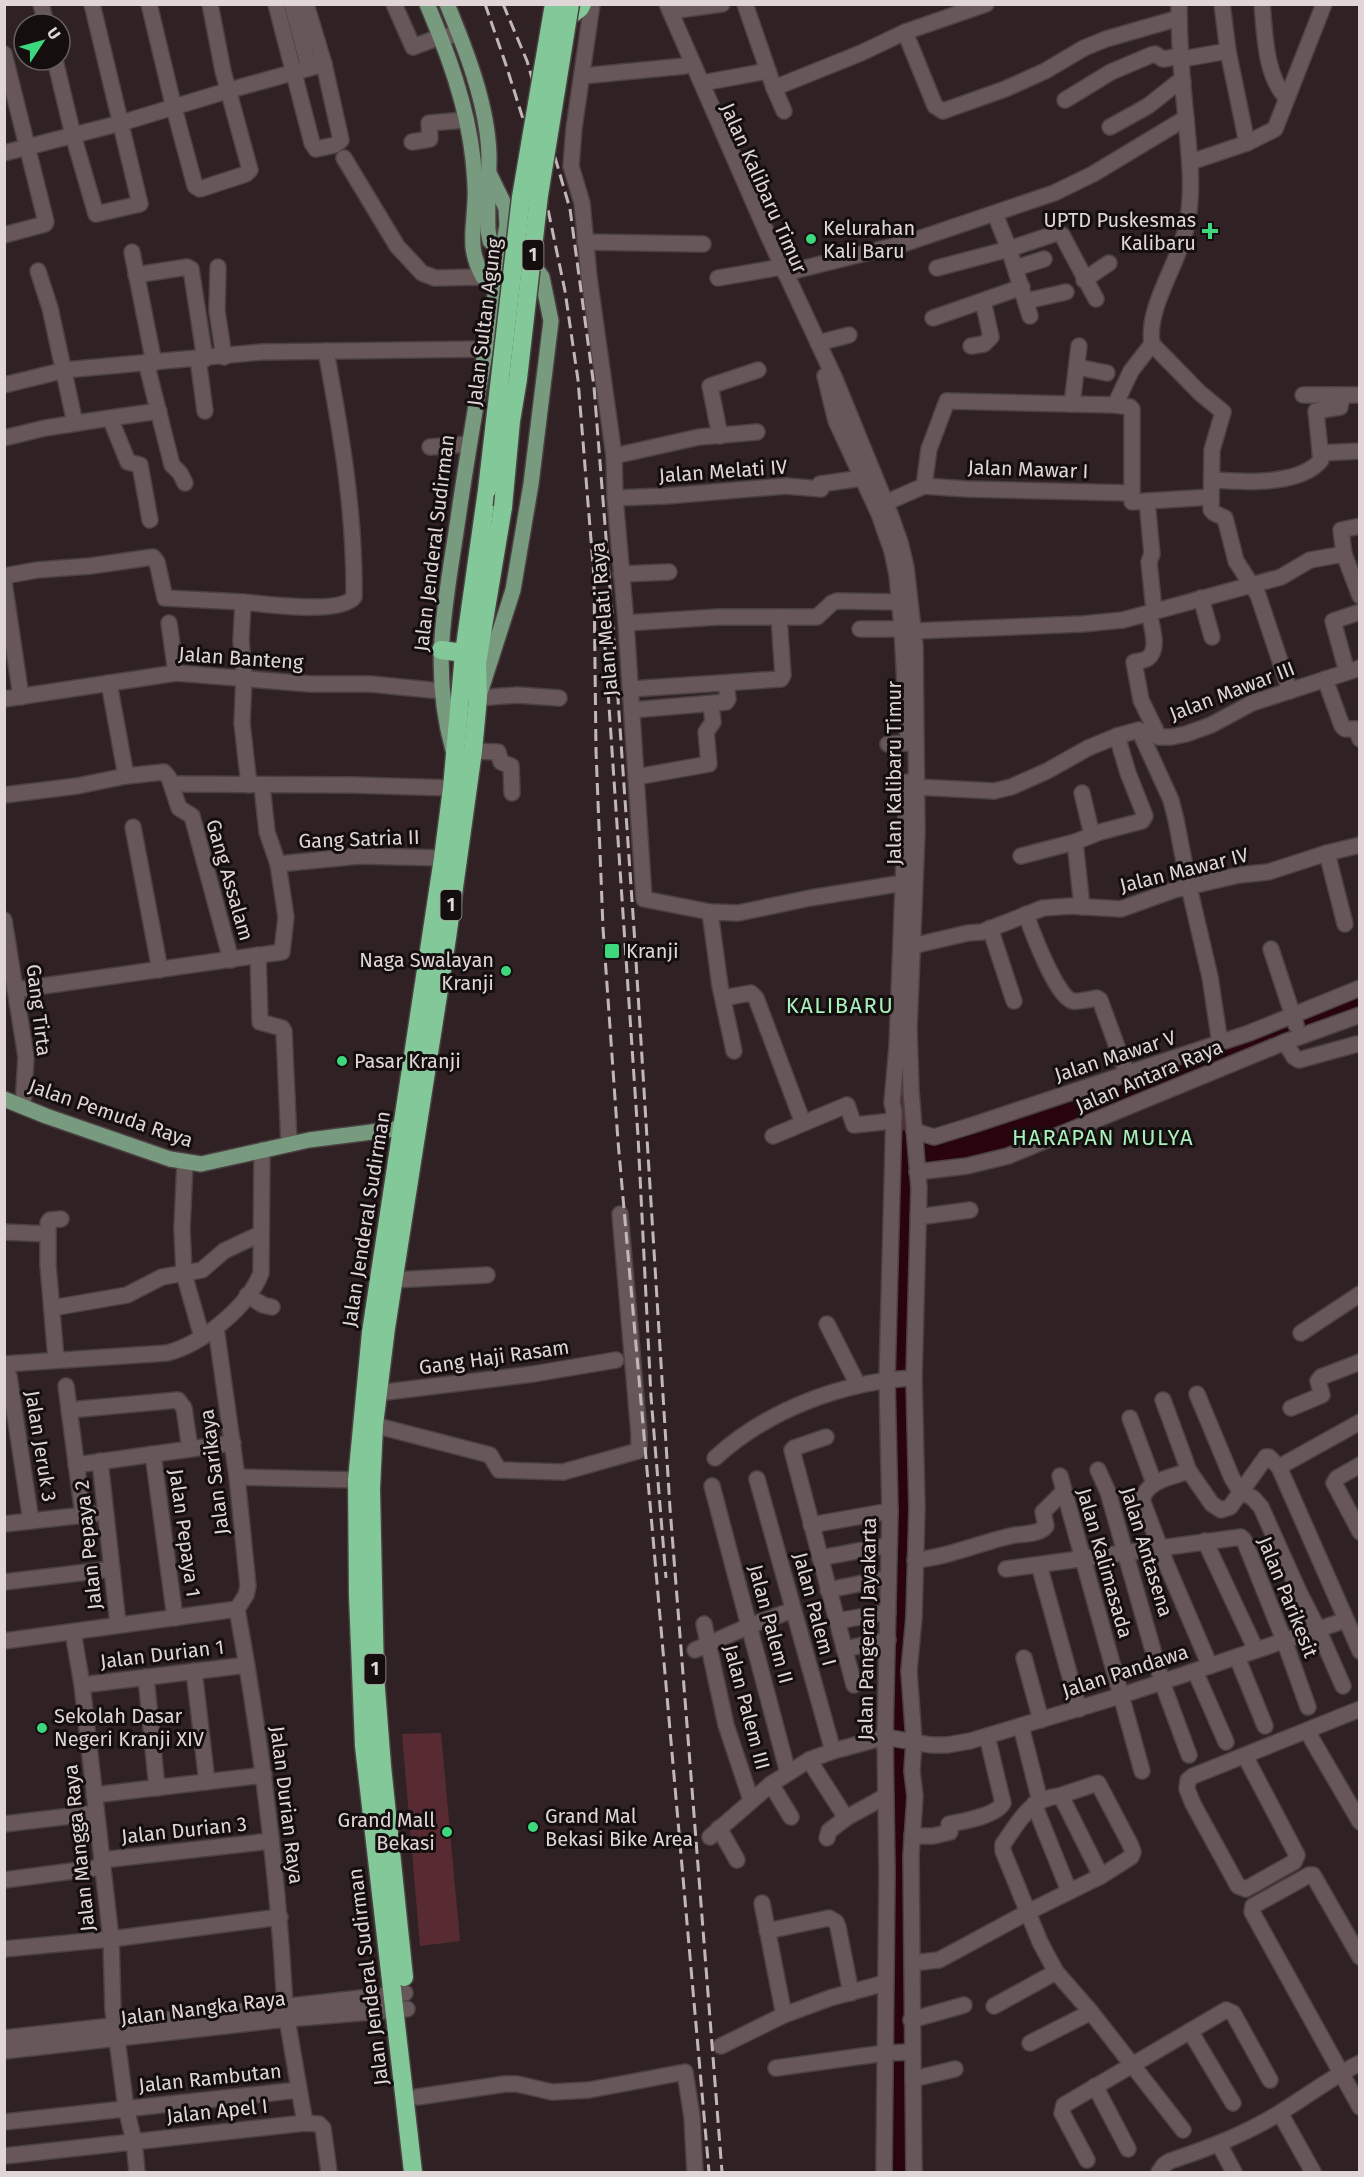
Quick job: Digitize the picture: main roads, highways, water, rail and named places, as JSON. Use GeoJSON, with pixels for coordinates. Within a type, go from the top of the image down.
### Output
{"type":"FeatureCollection","features":[{"type":"Feature","properties":{"kind":"highway"},"geometry":{"type":"LineString","coordinates":[[549,4],[554,11],[568,17],[582,4]]}},
{"type":"Feature","properties":{"kind":"highway","name":"Jalan Sultan Agung"},"geometry":{"type":"LineString","coordinates":[[470,658],[521,197],[554,4]]}},
{"type":"Feature","properties":{"kind":"highway","name":"Jalan Sultan Agung"},"geometry":{"type":"LineString","coordinates":[[454,753],[470,658],[503,507],[511,421],[539,195],[570,4]]}},
{"type":"Feature","properties":{"kind":"highway"},"geometry":{"type":"LineString","coordinates":[[441,650],[470,658]]}},
{"type":"Feature","properties":{"kind":"highway","name":"Jalan Jenderal Sudirman"},"geometry":{"type":"LineString","coordinates":[[368,1677],[357,1480],[410,1129],[447,938],[473,751],[478,698],[470,658]]}},
{"type":"Feature","properties":{"kind":"highway","name":"Jalan Jenderal Sudirman"},"geometry":{"type":"LineString","coordinates":[[425,2172],[417,2097],[400,2002],[368,1790],[371,1489],[378,1393],[380,1318],[394,1280],[452,788],[454,753]]}},
{"type":"Feature","properties":{"kind":"highway","name":"Jalan Jenderal Sudirman"},"geometry":{"type":"LineString","coordinates":[[400,2002],[413,2172]]}},
{"type":"Feature","properties":{"kind":"main road"},"geometry":{"type":"LineString","coordinates":[[427,4],[441,38],[466,120],[475,199],[473,249],[475,262],[490,277],[513,275],[526,278],[534,281],[545,292]]}},
{"type":"Feature","properties":{"kind":"main road"},"geometry":{"type":"LineString","coordinates":[[447,4],[475,78],[489,154],[488,230],[490,241],[502,251]]}},
{"type":"Feature","properties":{"kind":"main road","name":"Jalan Jenderal Sudirman"},"geometry":{"type":"LineString","coordinates":[[454,753],[445,720],[441,691],[442,623],[493,299],[490,277],[502,251],[536,269],[542,278],[550,321],[524,534],[513,590],[478,698]]}},
{"type":"Feature","properties":{"kind":"main road","name":"Jalan Pemuda Raya"},"geometry":{"type":"LineString","coordinates":[[4,1099],[185,1162],[212,1163],[290,1143],[410,1129]]}},
{"type":"Feature","properties":{"kind":"railway"},"geometry":{"type":"LineString","coordinates":[[485,4],[541,176],[565,291],[578,380],[594,577],[596,751],[603,928],[618,1141],[709,2172]]}},
{"type":"Feature","properties":{"kind":"railway"},"geometry":{"type":"LineString","coordinates":[[503,4],[527,61],[570,209],[594,387],[634,929],[670,1508],[722,2172]]}},
{"type":"Feature","properties":{"kind":"railway"},"geometry":{"type":"LineString","coordinates":[[602,602],[638,1136],[651,1397],[666,1578]]}},
{"type":"Feature","properties":{"kind":"place","name":"UPTD Puskesmas Kalibaru"},"geometry":{"type":"Point","coordinates":[1210,231]}},
{"type":"Feature","properties":{"kind":"place","name":"Kelurahan Kali Baru"},"geometry":{"type":"Point","coordinates":[811,239]}},
{"type":"Feature","properties":{"kind":"place","name":"Kranji"},"geometry":{"type":"Point","coordinates":[612,951]}},
{"type":"Feature","properties":{"kind":"place","name":"Naga Swalayan Kranji"},"geometry":{"type":"Point","coordinates":[506,971]}},
{"type":"Feature","properties":{"kind":"place","name":"Pasar Kranji"},"geometry":{"type":"Point","coordinates":[342,1061]}},
{"type":"Feature","properties":{"kind":"place","name":"Sekolah Dasar Negeri Kranji XIV"},"geometry":{"type":"Point","coordinates":[42,1728]}},
{"type":"Feature","properties":{"kind":"place","name":"Grand Mal Bekasi Bike Area"},"geometry":{"type":"Point","coordinates":[533,1827]}},
{"type":"Feature","properties":{"kind":"place","name":"Grand Mall Bekasi"},"geometry":{"type":"Point","coordinates":[447,1832]}},
{"type":"Feature","properties":{"kind":"district","name":"KALIBARU"},"geometry":{"type":"Point","coordinates":[840,1005]}},
{"type":"Feature","properties":{"kind":"district","name":"HARAPAN MULYA"},"geometry":{"type":"Point","coordinates":[1103,1137]}}]}
